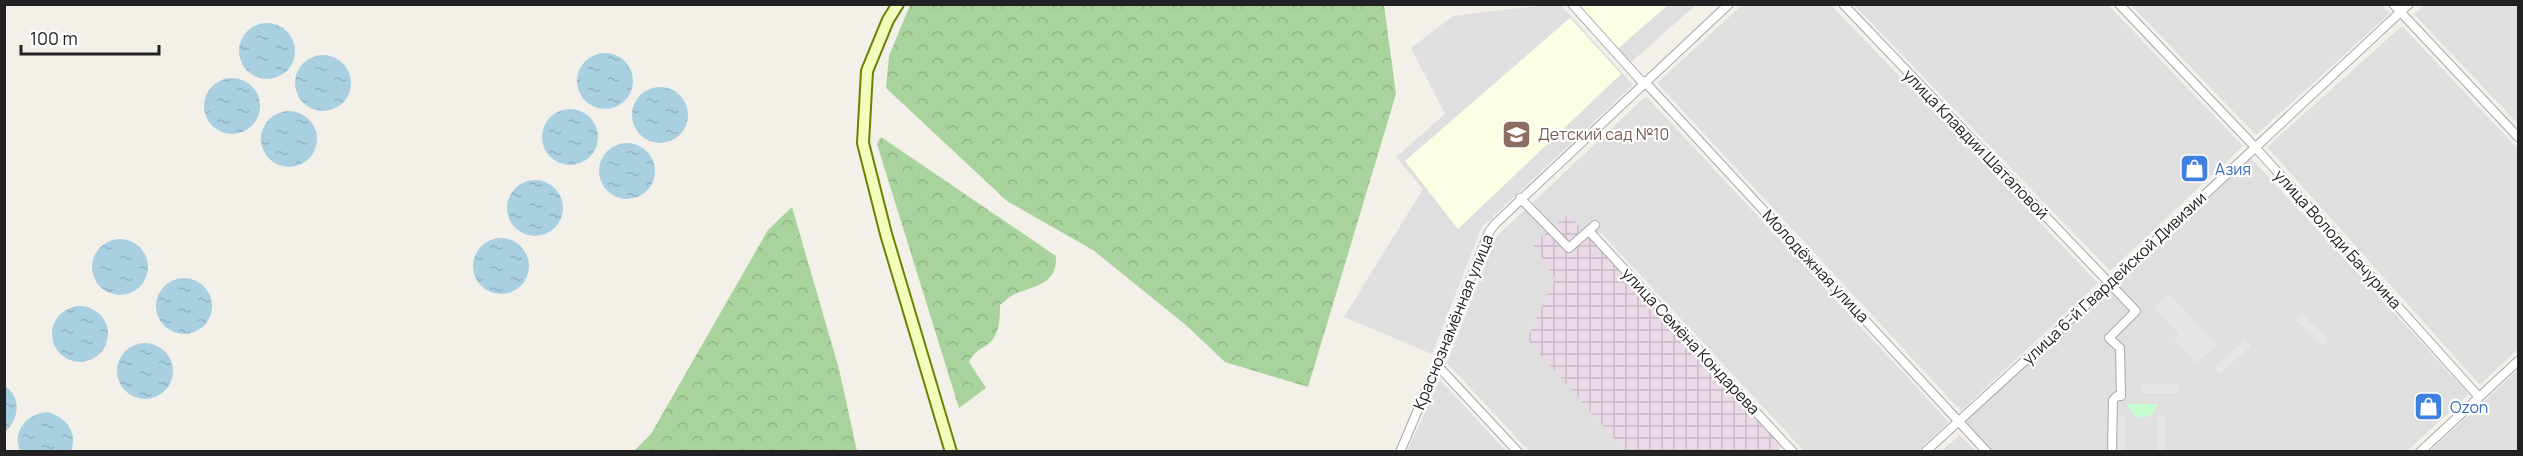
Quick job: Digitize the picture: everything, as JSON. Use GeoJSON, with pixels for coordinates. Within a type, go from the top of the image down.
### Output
{"type":"FeatureCollection","features":[{"type":"Feature","properties":{"kind":"main road"},"geometry":{"type":"LineString","coordinates":[[898,4],[888,20],[867,71],[863,143],[886,234],[951,452]]}},
{"type":"Feature","properties":{"kind":"street","name":"Молодёжная улица"},"geometry":{"type":"LineString","coordinates":[[1572,4],[1987,452]]}},
{"type":"Feature","properties":{"kind":"street","name":"Краснознамённая улица"},"geometry":{"type":"LineString","coordinates":[[1400,452],[1489,232],[1520,198],[1729,4]]}},
{"type":"Feature","properties":{"kind":"street","name":"улица Клавдии Шаталовой"},"geometry":{"type":"LineString","coordinates":[[1843,4],[2136,311],[2109,338],[2120,348],[2121,396],[2113,400],[2112,452]]}},
{"type":"Feature","properties":{"kind":"street","name":"улица Володи Бачурина"},"geometry":{"type":"LineString","coordinates":[[2119,4],[2255,147],[2479,397]]}},
{"type":"Feature","properties":{"kind":"street"},"geometry":{"type":"LineString","coordinates":[[2393,4],[2518,137]]}},
{"type":"Feature","properties":{"kind":"street","name":"улица 6-й Гвардейской Дивизии"},"geometry":{"type":"LineString","coordinates":[[1925,452],[2409,4]]}},
{"type":"Feature","properties":{"kind":"street","name":"улица Семёна Кондарева"},"geometry":{"type":"LineString","coordinates":[[1520,198],[1569,248],[1592,228],[1793,452]]}},
{"type":"Feature","properties":{"kind":"street"},"geometry":{"type":"LineString","coordinates":[[2420,452],[2518,361]]}},
{"type":"Feature","properties":{"kind":"street"},"geometry":{"type":"LineString","coordinates":[[1437,365],[1518,452]]}},
{"type":"Feature","properties":{"kind":"shaded area"},"geometry":{"type":"Polygon","coordinates":[[[1561,5],[1633,85],[1482,227],[1432,354],[1344,317],[1423,189],[1396,157],[1445,114],[1411,48],[1453,16],[1561,5]]]}},
{"type":"Feature","properties":{"kind":"shaded area"},"geometry":{"type":"Polygon","coordinates":[[[1576,5],[1696,5],[1631,62],[1576,5]]]}},
{"type":"Feature","properties":{"kind":"shaded area"},"geometry":{"type":"Polygon","coordinates":[[[1576,5],[1668,5],[1615,51],[1576,5]]]}},
{"type":"Feature","properties":{"kind":"shaded area"},"geometry":{"type":"Polygon","coordinates":[[[1742,5],[1831,5],[2098,283],[1961,411],[1657,83],[1742,5]]]}},
{"type":"Feature","properties":{"kind":"shaded area"},"geometry":{"type":"Polygon","coordinates":[[[1854,5],[2108,5],[2243,146],[2110,271],[1854,5]]]}},
{"type":"Feature","properties":{"kind":"shaded area"},"geometry":{"type":"Polygon","coordinates":[[[2131,5],[2382,5],[2390,13],[2256,135],[2131,5]]]}},
{"type":"Feature","properties":{"kind":"shaded area"},"geometry":{"type":"Polygon","coordinates":[[[2425,5],[2518,5],[2518,124],[2414,14],[2425,5]]]}},
{"type":"Feature","properties":{"kind":"shaded area"},"geometry":{"type":"Polygon","coordinates":[[[1570,18],[1621,74],[1458,229],[1405,161],[1570,18]]]}},
{"type":"Feature","properties":{"kind":"shaded area"},"geometry":{"type":"Polygon","coordinates":[[[2402,26],[2518,149],[2518,349],[2480,385],[2267,147],[2402,26]]]}},
{"type":"Feature","properties":{"kind":"shaded area"},"geometry":{"type":"Polygon","coordinates":[[[1646,96],[1949,422],[1917,451],[1804,451],[1602,234],[1593,231],[1588,239],[1781,451],[1529,451],[1447,363],[1497,236],[1646,96]]]}},
{"type":"Feature","properties":{"kind":"shaded area"},"geometry":{"type":"Polygon","coordinates":[[[2250,157],[2469,394],[2407,451],[1992,451],[1963,420],[2250,157]]]}},
{"type":"Feature","properties":{"kind":"shaded area"},"geometry":{"type":"Polygon","coordinates":[[[1568,214],[1782,446],[1776,452],[1625,451],[1527,339],[1555,278],[1533,244],[1568,214]]]}},
{"type":"Feature","properties":{"kind":"shaded area"},"geometry":{"type":"Polygon","coordinates":[[[2169,294],[2217,345],[2197,363],[2174,339],[2179,334],[2154,307],[2169,294]]]}},
{"type":"Feature","properties":{"kind":"shaded area"},"geometry":{"type":"Polygon","coordinates":[[[2302,314],[2328,339],[2322,345],[2296,320],[2302,314]]]}},
{"type":"Feature","properties":{"kind":"shaded area"},"geometry":{"type":"Polygon","coordinates":[[[2245,339],[2251,346],[2220,374],[2214,368],[2245,339]]]}},
{"type":"Feature","properties":{"kind":"shaded area"},"geometry":{"type":"Polygon","coordinates":[[[2518,370],[2518,451],[2430,451],[2518,370]]]}},
{"type":"Feature","properties":{"kind":"shaded area"},"geometry":{"type":"Polygon","coordinates":[[[1440,380],[1506,451],[1407,451],[1440,380]]]}},
{"type":"Feature","properties":{"kind":"shaded area"},"geometry":{"type":"Polygon","coordinates":[[[2141,384],[2178,384],[2178,393],[2141,393],[2141,384]]]}},
{"type":"Feature","properties":{"kind":"shaded area"},"geometry":{"type":"Polygon","coordinates":[[[2117,416],[2125,416],[2125,451],[2117,451],[2117,416]]]}},
{"type":"Feature","properties":{"kind":"shaded area"},"geometry":{"type":"Polygon","coordinates":[[[2165,416],[2165,451],[2157,451],[2157,417],[2165,416]]]}},
{"type":"Feature","properties":{"kind":"shaded area"},"geometry":{"type":"Polygon","coordinates":[[[1960,435],[1976,451],[1942,451],[1960,435]]]}},
{"type":"Feature","properties":{"kind":"green space"},"geometry":{"type":"Polygon","coordinates":[[[910,5],[1384,5],[1396,94],[1308,387],[1225,362],[1187,326],[1093,250],[1007,201],[886,88],[889,56],[910,5]]]}},
{"type":"Feature","properties":{"kind":"green space"},"geometry":{"type":"Polygon","coordinates":[[[881,137],[1056,256],[1053,272],[1049,278],[1013,295],[1000,305],[999,322],[993,339],[969,362],[986,388],[959,408],[877,144],[881,137]]]}},
{"type":"Feature","properties":{"kind":"green space"},"geometry":{"type":"Polygon","coordinates":[[[792,207],[839,369],[857,451],[634,451],[651,434],[768,230],[792,207]]]}},
{"type":"Feature","properties":{"kind":"green space"},"geometry":{"type":"Polygon","coordinates":[[[2127,404],[2158,404],[2151,415],[2141,417],[2132,414],[2127,404]]]}},
{"type":"Feature","properties":{"kind":"water"},"geometry":{"type":"Polygon","coordinates":[[[267,23],[278,25],[287,31],[293,40],[295,51],[293,62],[287,71],[278,77],[267,79],[256,77],[247,71],[241,62],[239,51],[241,40],[247,31],[256,25],[267,23]]]}},
{"type":"Feature","properties":{"kind":"water"},"geometry":{"type":"Polygon","coordinates":[[[605,53],[616,55],[625,61],[631,70],[633,81],[631,92],[625,101],[616,107],[605,109],[594,107],[585,101],[579,92],[577,81],[579,70],[585,61],[594,55],[605,53]]]}},
{"type":"Feature","properties":{"kind":"water"},"geometry":{"type":"Polygon","coordinates":[[[323,55],[334,57],[343,63],[349,72],[351,83],[349,94],[343,103],[334,109],[323,111],[312,109],[303,103],[297,94],[295,83],[297,72],[303,63],[312,57],[323,55]]]}},
{"type":"Feature","properties":{"kind":"water"},"geometry":{"type":"Polygon","coordinates":[[[232,78],[243,80],[252,86],[258,95],[260,106],[258,117],[252,126],[243,132],[232,134],[221,132],[212,126],[206,117],[204,106],[206,95],[212,86],[221,80],[232,78]]]}},
{"type":"Feature","properties":{"kind":"water"},"geometry":{"type":"Polygon","coordinates":[[[660,87],[671,89],[680,95],[686,104],[688,115],[686,126],[680,135],[671,141],[660,143],[649,141],[640,135],[634,126],[632,115],[634,104],[640,95],[649,89],[660,87]]]}},
{"type":"Feature","properties":{"kind":"water"},"geometry":{"type":"Polygon","coordinates":[[[570,109],[581,111],[590,117],[596,126],[598,137],[596,148],[590,157],[581,163],[570,165],[559,163],[550,157],[544,148],[542,137],[544,126],[550,117],[559,111],[570,109]]]}},
{"type":"Feature","properties":{"kind":"water"},"geometry":{"type":"Polygon","coordinates":[[[289,111],[300,113],[309,119],[315,128],[317,139],[315,150],[309,159],[300,165],[289,167],[278,165],[269,159],[263,150],[261,139],[263,128],[269,119],[278,113],[289,111]]]}},
{"type":"Feature","properties":{"kind":"water"},"geometry":{"type":"Polygon","coordinates":[[[627,143],[638,145],[647,151],[653,160],[655,171],[653,182],[647,191],[638,197],[627,199],[616,197],[607,191],[601,182],[599,171],[601,160],[607,151],[616,145],[627,143]]]}},
{"type":"Feature","properties":{"kind":"water"},"geometry":{"type":"Polygon","coordinates":[[[535,180],[546,182],[555,188],[561,197],[563,208],[561,219],[555,228],[546,234],[535,236],[524,234],[515,228],[509,219],[507,208],[509,197],[515,188],[524,182],[535,180]]]}},
{"type":"Feature","properties":{"kind":"water"},"geometry":{"type":"Polygon","coordinates":[[[501,238],[512,240],[521,246],[527,255],[529,266],[527,277],[521,286],[512,292],[501,294],[490,292],[481,286],[475,277],[473,266],[475,255],[481,246],[490,240],[501,238]]]}},
{"type":"Feature","properties":{"kind":"water"},"geometry":{"type":"Polygon","coordinates":[[[120,239],[131,241],[140,247],[146,256],[148,267],[146,278],[140,287],[131,293],[120,295],[109,293],[100,287],[94,278],[92,267],[94,256],[100,247],[109,241],[120,239]]]}},
{"type":"Feature","properties":{"kind":"water"},"geometry":{"type":"Polygon","coordinates":[[[184,278],[195,280],[204,286],[210,295],[212,306],[210,317],[204,326],[195,332],[184,334],[173,332],[164,326],[158,317],[156,306],[158,295],[164,286],[173,280],[184,278]]]}},
{"type":"Feature","properties":{"kind":"water"},"geometry":{"type":"Polygon","coordinates":[[[80,306],[91,308],[100,314],[106,323],[108,334],[106,345],[100,354],[91,360],[80,362],[69,360],[60,354],[54,345],[52,334],[54,323],[60,314],[69,308],[80,306]]]}},
{"type":"Feature","properties":{"kind":"water"},"geometry":{"type":"Polygon","coordinates":[[[145,343],[156,345],[165,351],[171,360],[173,371],[171,382],[165,391],[156,397],[145,399],[134,397],[125,391],[119,382],[117,371],[119,360],[125,351],[134,345],[145,343]]]}},
{"type":"Feature","properties":{"kind":"water"},"geometry":{"type":"Polygon","coordinates":[[[5,386],[14,396],[17,409],[10,427],[5,432],[5,386]]]}},
{"type":"Feature","properties":{"kind":"water"},"geometry":{"type":"Polygon","coordinates":[[[47,412],[54,414],[69,426],[73,438],[71,451],[20,451],[18,436],[23,424],[33,416],[47,412]]]}},
{"type":"Feature","properties":{"kind":"place","name":"Детский сад №10"},"geometry":{"type":"Point","coordinates":[1517,134]}},
{"type":"Feature","properties":{"kind":"place","name":"Азия"},"geometry":{"type":"Point","coordinates":[2194,169]}},
{"type":"Feature","properties":{"kind":"place","name":"Ozon"},"geometry":{"type":"Point","coordinates":[2429,407]}}]}
